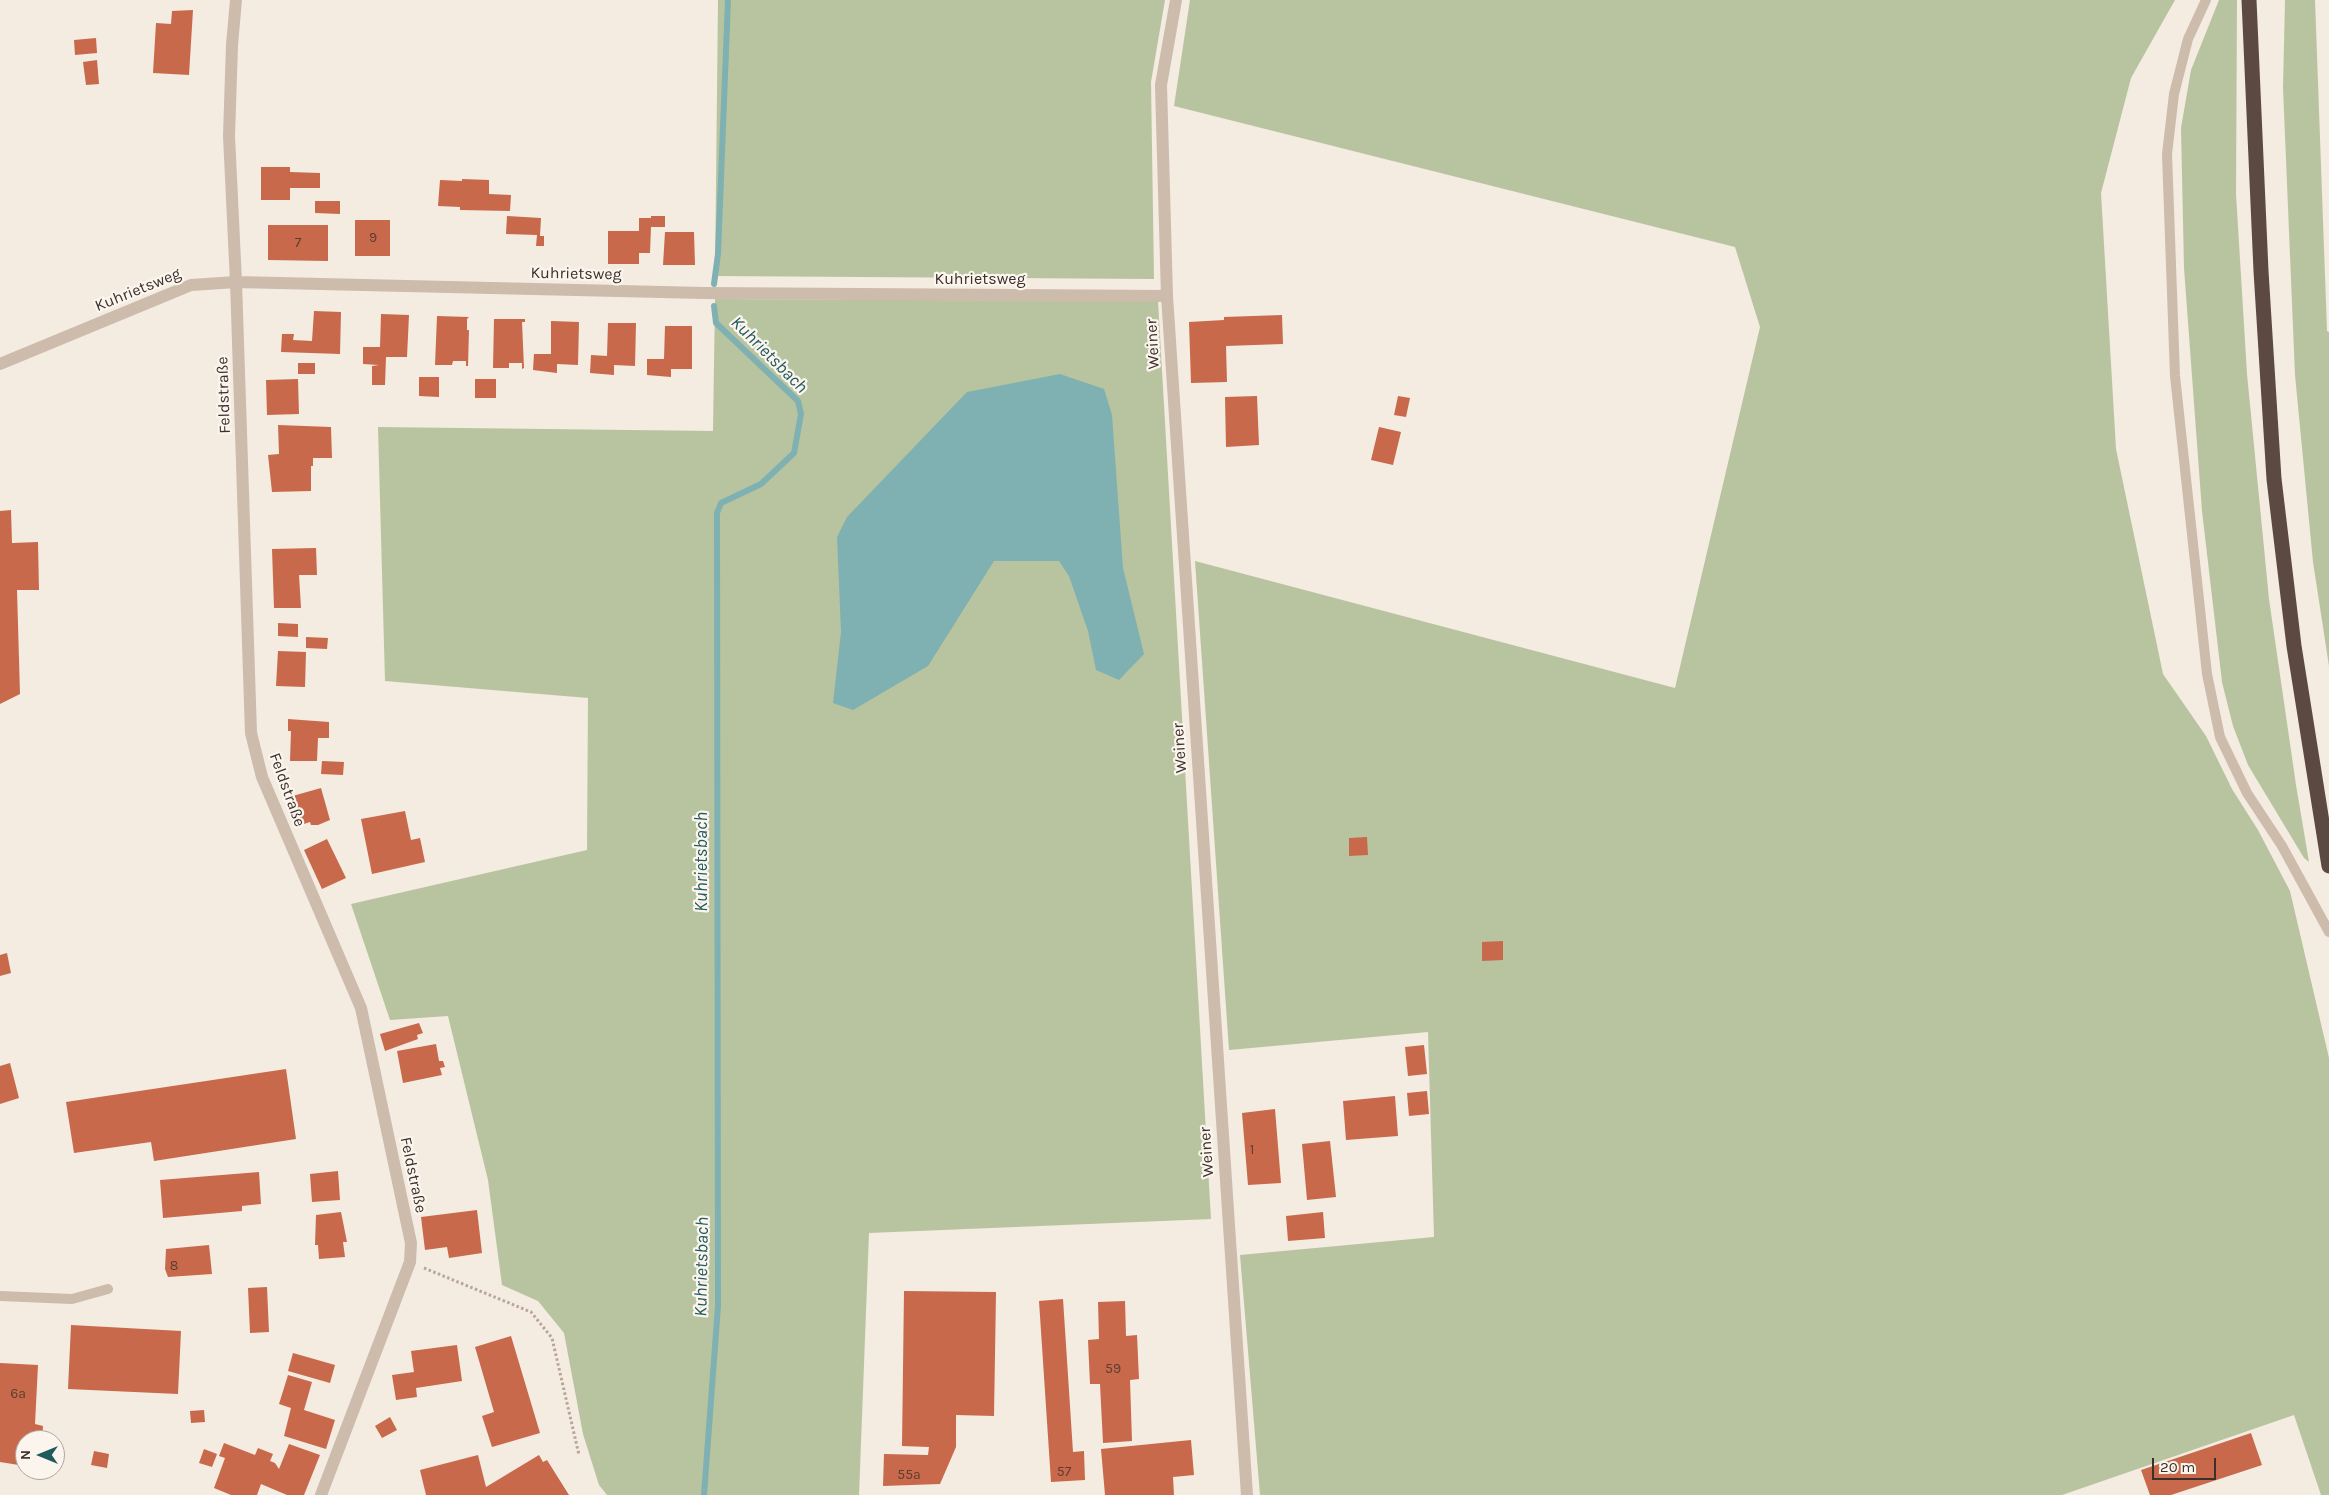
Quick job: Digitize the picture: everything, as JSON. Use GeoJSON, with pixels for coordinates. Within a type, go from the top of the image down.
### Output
{"type":"FeatureCollection","features":[{"type":"Feature","properties":{"kind":"highway"},"geometry":{"type":"LineString","coordinates":[[2249,0],[2261,272],[2274,479],[2294,646],[2329,866]]}},
{"type":"Feature","properties":{"kind":"street","name":"Feldstraße"},"geometry":{"type":"LineString","coordinates":[[236,0],[229,136],[236,282],[251,733],[262,777],[361,1008],[411,1243],[410,1262],[320,1495]]}},
{"type":"Feature","properties":{"kind":"street","name":"Weiner"},"geometry":{"type":"LineString","coordinates":[[1176,0],[1160,85],[1166,296],[1247,1495]]}},
{"type":"Feature","properties":{"kind":"street","name":"Kuhrietsweg"},"geometry":{"type":"LineString","coordinates":[[0,364],[191,285],[236,282],[694,293],[1166,296]]}},
{"type":"Feature","properties":{"kind":"lane"},"geometry":{"type":"LineString","coordinates":[[2206,0],[2188,39],[2174,94],[2167,154],[2175,376],[2207,674],[2220,736],[2247,793],[2282,846],[2329,932]]}},
{"type":"Feature","properties":{"kind":"lane"},"geometry":{"type":"LineString","coordinates":[[0,1296],[72,1299],[108,1289]]}},
{"type":"Feature","properties":{"kind":"path"},"geometry":{"type":"LineString","coordinates":[[410,1262],[531,1312],[552,1338],[579,1455]]}},
{"type":"Feature","properties":{"kind":"green space"},"geometry":{"type":"Polygon","coordinates":[[[718,0],[1165,0],[1151,82],[1154,279],[715,276],[718,0]]]}},
{"type":"Feature","properties":{"kind":"green space"},"geometry":{"type":"Polygon","coordinates":[[[1190,0],[2175,0],[2131,78],[2101,193],[2116,449],[2163,674],[2206,736],[2232,789],[2258,830],[2290,891],[2329,1058],[2329,1495],[2321,1495],[2294,1415],[2062,1495],[1260,1495],[1240,1255],[1434,1237],[1428,1032],[1229,1050],[1195,561],[1675,688],[1760,327],[1735,247],[1174,106],[1190,0]]]}},
{"type":"Feature","properties":{"kind":"green space"},"geometry":{"type":"Polygon","coordinates":[[[2219,0],[2237,0],[2236,194],[2247,374],[2269,599],[2309,862],[2304,858],[2248,765],[2233,726],[2222,682],[2202,511],[2184,268],[2181,128],[2191,70],[2219,0]]]}},
{"type":"Feature","properties":{"kind":"green space"},"geometry":{"type":"Polygon","coordinates":[[[2285,0],[2315,0],[2327,331],[2329,332],[2329,666],[2313,562],[2295,375],[2283,88],[2285,0]]]}},
{"type":"Feature","properties":{"kind":"green space"},"geometry":{"type":"Polygon","coordinates":[[[715,299],[1158,301],[1211,1219],[869,1233],[859,1495],[607,1495],[599,1485],[583,1434],[564,1333],[538,1301],[502,1285],[488,1180],[448,1016],[390,1020],[351,904],[587,850],[588,698],[385,681],[378,427],[713,431],[715,299]]]}},
{"type":"Feature","properties":{"kind":"water"},"geometry":{"type":"Polygon","coordinates":[[[1060,374],[1104,389],[1112,415],[1123,568],[1144,654],[1119,680],[1096,670],[1088,631],[1069,576],[1059,561],[994,561],[928,666],[853,710],[833,703],[841,632],[837,537],[847,517],[967,392],[1060,374]]]}},
{"type":"Feature","properties":{"kind":"building"},"geometry":{"type":"Polygon","coordinates":[[[193,10],[189,75],[153,73],[156,23],[171,24],[172,11],[193,10]]]}},
{"type":"Feature","properties":{"kind":"building"},"geometry":{"type":"Polygon","coordinates":[[[96,38],[97,53],[75,55],[74,40],[96,38]]]}},
{"type":"Feature","properties":{"kind":"building"},"geometry":{"type":"Polygon","coordinates":[[[97,60],[99,84],[86,85],[83,62],[97,60]]]}},
{"type":"Feature","properties":{"kind":"building"},"geometry":{"type":"Polygon","coordinates":[[[261,167],[290,167],[290,172],[320,173],[320,188],[290,188],[290,200],[261,200],[261,167]]]}},
{"type":"Feature","properties":{"kind":"building"},"geometry":{"type":"Polygon","coordinates":[[[462,179],[489,180],[489,194],[511,195],[510,211],[460,210],[460,207],[438,206],[440,180],[462,181],[462,179]]]}},
{"type":"Feature","properties":{"kind":"building"},"geometry":{"type":"Polygon","coordinates":[[[315,201],[340,201],[340,214],[315,213],[315,201]]]}},
{"type":"Feature","properties":{"kind":"building"},"geometry":{"type":"Polygon","coordinates":[[[507,216],[541,218],[540,236],[544,236],[544,246],[536,246],[537,235],[506,234],[507,216]]]}},
{"type":"Feature","properties":{"kind":"building"},"geometry":{"type":"Polygon","coordinates":[[[651,216],[665,216],[665,227],[651,227],[650,253],[639,253],[639,264],[608,264],[608,231],[639,231],[639,218],[651,218],[651,216]]]}},
{"type":"Feature","properties":{"kind":"building"},"geometry":{"type":"Polygon","coordinates":[[[355,220],[390,220],[390,256],[355,256],[355,220]]]}},
{"type":"Feature","properties":{"kind":"building"},"geometry":{"type":"Polygon","coordinates":[[[268,225],[328,225],[328,261],[268,260],[268,225]]]}},
{"type":"Feature","properties":{"kind":"building"},"geometry":{"type":"Polygon","coordinates":[[[665,232],[694,232],[695,265],[663,265],[665,232]]]}},
{"type":"Feature","properties":{"kind":"building"},"geometry":{"type":"Polygon","coordinates":[[[314,311],[341,312],[340,354],[281,352],[282,334],[294,334],[293,340],[312,341],[314,311]]]}},
{"type":"Feature","properties":{"kind":"building"},"geometry":{"type":"Polygon","coordinates":[[[381,314],[409,315],[407,357],[386,357],[385,385],[372,385],[372,366],[379,365],[363,364],[363,347],[380,347],[381,314]]]}},
{"type":"Feature","properties":{"kind":"building"},"geometry":{"type":"Polygon","coordinates":[[[1282,315],[1283,344],[1226,346],[1227,382],[1191,383],[1189,322],[1224,320],[1224,317],[1282,315]]]}},
{"type":"Feature","properties":{"kind":"building"},"geometry":{"type":"Polygon","coordinates":[[[437,316],[469,317],[467,319],[467,330],[469,330],[468,366],[466,366],[466,361],[453,361],[452,365],[435,365],[437,316]]]}},
{"type":"Feature","properties":{"kind":"building"},"geometry":{"type":"Polygon","coordinates":[[[494,319],[525,319],[525,322],[522,322],[524,368],[522,369],[522,363],[509,363],[509,368],[493,368],[494,319]]]}},
{"type":"Feature","properties":{"kind":"building"},"geometry":{"type":"Polygon","coordinates":[[[551,321],[579,322],[578,365],[557,364],[557,373],[533,370],[534,354],[551,354],[551,321]]]}},
{"type":"Feature","properties":{"kind":"building"},"geometry":{"type":"Polygon","coordinates":[[[608,323],[636,323],[635,366],[614,365],[614,375],[590,373],[591,355],[607,356],[608,323]]]}},
{"type":"Feature","properties":{"kind":"building"},"geometry":{"type":"Polygon","coordinates":[[[665,326],[692,326],[692,369],[671,369],[671,377],[647,375],[647,359],[664,359],[665,326]]]}},
{"type":"Feature","properties":{"kind":"building"},"geometry":{"type":"Polygon","coordinates":[[[298,363],[315,363],[315,374],[298,374],[298,363]]]}},
{"type":"Feature","properties":{"kind":"building"},"geometry":{"type":"Polygon","coordinates":[[[419,377],[439,377],[439,397],[419,396],[419,377]]]}},
{"type":"Feature","properties":{"kind":"building"},"geometry":{"type":"Polygon","coordinates":[[[298,379],[299,414],[267,415],[266,380],[298,379]]]}},
{"type":"Feature","properties":{"kind":"building"},"geometry":{"type":"Polygon","coordinates":[[[475,379],[496,379],[496,398],[475,398],[475,379]]]}},
{"type":"Feature","properties":{"kind":"building"},"geometry":{"type":"Polygon","coordinates":[[[1257,396],[1259,445],[1226,447],[1225,397],[1257,396]]]}},
{"type":"Feature","properties":{"kind":"building"},"geometry":{"type":"Polygon","coordinates":[[[1398,396],[1410,398],[1406,417],[1394,415],[1398,396]]]}},
{"type":"Feature","properties":{"kind":"building"},"geometry":{"type":"Polygon","coordinates":[[[278,425],[331,427],[332,458],[313,458],[313,466],[311,466],[311,491],[272,492],[268,455],[279,454],[278,425]]]}},
{"type":"Feature","properties":{"kind":"building"},"geometry":{"type":"Polygon","coordinates":[[[1379,427],[1401,432],[1393,465],[1371,460],[1379,427]]]}},
{"type":"Feature","properties":{"kind":"building"},"geometry":{"type":"Polygon","coordinates":[[[11,510],[12,543],[38,542],[39,590],[17,590],[20,694],[0,704],[0,511],[11,510]]]}},
{"type":"Feature","properties":{"kind":"building"},"geometry":{"type":"Polygon","coordinates":[[[316,548],[317,575],[299,575],[301,608],[274,608],[272,549],[316,548]]]}},
{"type":"Feature","properties":{"kind":"building"},"geometry":{"type":"Polygon","coordinates":[[[278,623],[298,624],[298,637],[278,636],[278,623]]]}},
{"type":"Feature","properties":{"kind":"building"},"geometry":{"type":"Polygon","coordinates":[[[306,637],[328,638],[327,649],[306,648],[306,637]]]}},
{"type":"Feature","properties":{"kind":"building"},"geometry":{"type":"Polygon","coordinates":[[[278,651],[306,652],[305,687],[276,686],[278,651]]]}},
{"type":"Feature","properties":{"kind":"building"},"geometry":{"type":"Polygon","coordinates":[[[288,719],[329,722],[329,738],[318,738],[317,761],[290,761],[291,731],[288,731],[288,719]]]}},
{"type":"Feature","properties":{"kind":"building"},"geometry":{"type":"Polygon","coordinates":[[[322,761],[344,762],[343,775],[321,774],[322,761]]]}},
{"type":"Feature","properties":{"kind":"building"},"geometry":{"type":"Polygon","coordinates":[[[321,788],[330,820],[318,825],[311,825],[310,822],[298,826],[289,797],[321,788]]]}},
{"type":"Feature","properties":{"kind":"building"},"geometry":{"type":"Polygon","coordinates":[[[405,811],[411,840],[420,838],[425,862],[372,874],[361,819],[405,811]]]}},
{"type":"Feature","properties":{"kind":"building"},"geometry":{"type":"Polygon","coordinates":[[[1367,837],[1368,855],[1349,856],[1349,838],[1367,837]]]}},
{"type":"Feature","properties":{"kind":"building"},"geometry":{"type":"Polygon","coordinates":[[[327,839],[346,878],[322,889],[304,850],[327,839]]]}},
{"type":"Feature","properties":{"kind":"building"},"geometry":{"type":"Polygon","coordinates":[[[1503,941],[1503,960],[1482,961],[1482,942],[1503,941]]]}},
{"type":"Feature","properties":{"kind":"building"},"geometry":{"type":"Polygon","coordinates":[[[7,953],[11,973],[0,976],[0,955],[7,953]]]}},
{"type":"Feature","properties":{"kind":"building"},"geometry":{"type":"Polygon","coordinates":[[[419,1023],[423,1033],[417,1035],[418,1039],[385,1051],[380,1034],[419,1023]]]}},
{"type":"Feature","properties":{"kind":"building"},"geometry":{"type":"Polygon","coordinates":[[[436,1044],[439,1061],[443,1061],[445,1067],[440,1068],[442,1075],[403,1083],[397,1051],[436,1044]]]}},
{"type":"Feature","properties":{"kind":"building"},"geometry":{"type":"Polygon","coordinates":[[[1424,1045],[1427,1074],[1408,1076],[1405,1047],[1424,1045]]]}},
{"type":"Feature","properties":{"kind":"building"},"geometry":{"type":"Polygon","coordinates":[[[10,1063],[19,1098],[0,1104],[0,1066],[10,1063]]]}},
{"type":"Feature","properties":{"kind":"building"},"geometry":{"type":"Polygon","coordinates":[[[286,1069],[296,1139],[154,1161],[151,1142],[74,1153],[66,1102],[286,1069]]]}},
{"type":"Feature","properties":{"kind":"building"},"geometry":{"type":"Polygon","coordinates":[[[1427,1091],[1429,1114],[1409,1116],[1407,1093],[1427,1091]]]}},
{"type":"Feature","properties":{"kind":"building"},"geometry":{"type":"Polygon","coordinates":[[[1395,1096],[1398,1136],[1346,1140],[1343,1101],[1395,1096]]]}},
{"type":"Feature","properties":{"kind":"building"},"geometry":{"type":"Polygon","coordinates":[[[1275,1109],[1281,1183],[1248,1185],[1242,1113],[1275,1109]]]}},
{"type":"Feature","properties":{"kind":"building"},"geometry":{"type":"Polygon","coordinates":[[[1330,1141],[1336,1197],[1307,1200],[1302,1144],[1330,1141]]]}},
{"type":"Feature","properties":{"kind":"building"},"geometry":{"type":"Polygon","coordinates":[[[338,1171],[340,1200],[312,1202],[310,1174],[338,1171]]]}},
{"type":"Feature","properties":{"kind":"building"},"geometry":{"type":"Polygon","coordinates":[[[259,1172],[261,1204],[242,1206],[242,1211],[163,1218],[160,1180],[259,1172]]]}},
{"type":"Feature","properties":{"kind":"building"},"geometry":{"type":"Polygon","coordinates":[[[477,1210],[482,1253],[449,1258],[447,1247],[425,1250],[421,1217],[477,1210]]]}},
{"type":"Feature","properties":{"kind":"building"},"geometry":{"type":"Polygon","coordinates":[[[341,1212],[347,1242],[343,1242],[345,1257],[319,1259],[318,1245],[315,1245],[316,1215],[341,1212]]]}},
{"type":"Feature","properties":{"kind":"building"},"geometry":{"type":"Polygon","coordinates":[[[1323,1212],[1325,1238],[1288,1241],[1286,1216],[1323,1212]]]}},
{"type":"Feature","properties":{"kind":"building"},"geometry":{"type":"Polygon","coordinates":[[[209,1245],[212,1274],[168,1277],[165,1269],[166,1249],[209,1245]]]}},
{"type":"Feature","properties":{"kind":"building"},"geometry":{"type":"Polygon","coordinates":[[[267,1287],[269,1332],[250,1333],[248,1288],[267,1287]]]}},
{"type":"Feature","properties":{"kind":"building"},"geometry":{"type":"Polygon","coordinates":[[[904,1291],[996,1292],[994,1416],[956,1415],[956,1447],[940,1484],[883,1486],[884,1454],[928,1455],[929,1447],[902,1446],[904,1291]]]}},
{"type":"Feature","properties":{"kind":"building"},"geometry":{"type":"Polygon","coordinates":[[[1063,1299],[1073,1452],[1084,1451],[1085,1480],[1051,1482],[1039,1301],[1063,1299]]]}},
{"type":"Feature","properties":{"kind":"building"},"geometry":{"type":"Polygon","coordinates":[[[1125,1301],[1126,1336],[1137,1335],[1139,1379],[1130,1380],[1132,1441],[1103,1443],[1100,1384],[1090,1384],[1088,1340],[1099,1339],[1098,1302],[1125,1301]]]}},
{"type":"Feature","properties":{"kind":"building"},"geometry":{"type":"Polygon","coordinates":[[[71,1325],[181,1331],[178,1394],[68,1389],[71,1325]]]}},
{"type":"Feature","properties":{"kind":"building"},"geometry":{"type":"Polygon","coordinates":[[[511,1336],[540,1433],[492,1447],[482,1416],[494,1412],[475,1347],[511,1336]]]}},
{"type":"Feature","properties":{"kind":"building"},"geometry":{"type":"Polygon","coordinates":[[[457,1345],[462,1381],[416,1388],[417,1397],[396,1400],[392,1375],[414,1372],[411,1351],[457,1345]]]}},
{"type":"Feature","properties":{"kind":"building"},"geometry":{"type":"Polygon","coordinates":[[[293,1353],[335,1365],[330,1383],[288,1371],[293,1353]]]}},
{"type":"Feature","properties":{"kind":"building"},"geometry":{"type":"Polygon","coordinates":[[[0,1363],[38,1365],[35,1424],[43,1426],[43,1430],[15,1430],[15,1464],[0,1462],[0,1363]]]}},
{"type":"Feature","properties":{"kind":"building"},"geometry":{"type":"Polygon","coordinates":[[[288,1375],[312,1382],[304,1410],[335,1420],[326,1449],[284,1436],[291,1408],[279,1404],[288,1375]]]}},
{"type":"Feature","properties":{"kind":"building"},"geometry":{"type":"Polygon","coordinates":[[[204,1410],[205,1422],[191,1423],[190,1411],[204,1410]]]}},
{"type":"Feature","properties":{"kind":"building"},"geometry":{"type":"Polygon","coordinates":[[[390,1417],[397,1430],[382,1438],[375,1426],[390,1417]]]}},
{"type":"Feature","properties":{"kind":"building"},"geometry":{"type":"Polygon","coordinates":[[[2251,1433],[2262,1465],[2171,1495],[2150,1495],[2141,1470],[2251,1433]]]}},
{"type":"Feature","properties":{"kind":"building"},"geometry":{"type":"Polygon","coordinates":[[[1191,1440],[1194,1475],[1173,1477],[1174,1495],[1105,1495],[1101,1449],[1191,1440]]]}},
{"type":"Feature","properties":{"kind":"building"},"geometry":{"type":"Polygon","coordinates":[[[224,1443],[255,1455],[258,1448],[273,1454],[270,1461],[275,1463],[279,1469],[289,1444],[320,1455],[304,1495],[287,1495],[261,1484],[257,1495],[231,1495],[214,1488],[225,1458],[219,1456],[224,1443]]]}},
{"type":"Feature","properties":{"kind":"building"},"geometry":{"type":"Polygon","coordinates":[[[204,1449],[217,1454],[212,1467],[199,1463],[204,1449]]]}},
{"type":"Feature","properties":{"kind":"building"},"geometry":{"type":"Polygon","coordinates":[[[94,1451],[109,1454],[107,1468],[91,1465],[94,1451]]]}},
{"type":"Feature","properties":{"kind":"building"},"geometry":{"type":"Polygon","coordinates":[[[478,1455],[486,1487],[539,1455],[543,1462],[547,1460],[569,1495],[426,1495],[420,1470],[478,1455]]]}},
{"type":"Feature","properties":{"kind":"waterway","name":"Kuhrietsbach"},"geometry":{"type":"LineString","coordinates":[[714,284],[718,254],[728,0]]}},
{"type":"Feature","properties":{"kind":"waterway","name":"Kuhrietsbach"},"geometry":{"type":"LineString","coordinates":[[704,1495],[718,1306],[717,513],[721,503],[761,484],[794,453],[801,414],[798,401],[716,323],[714,306]]}}]}
